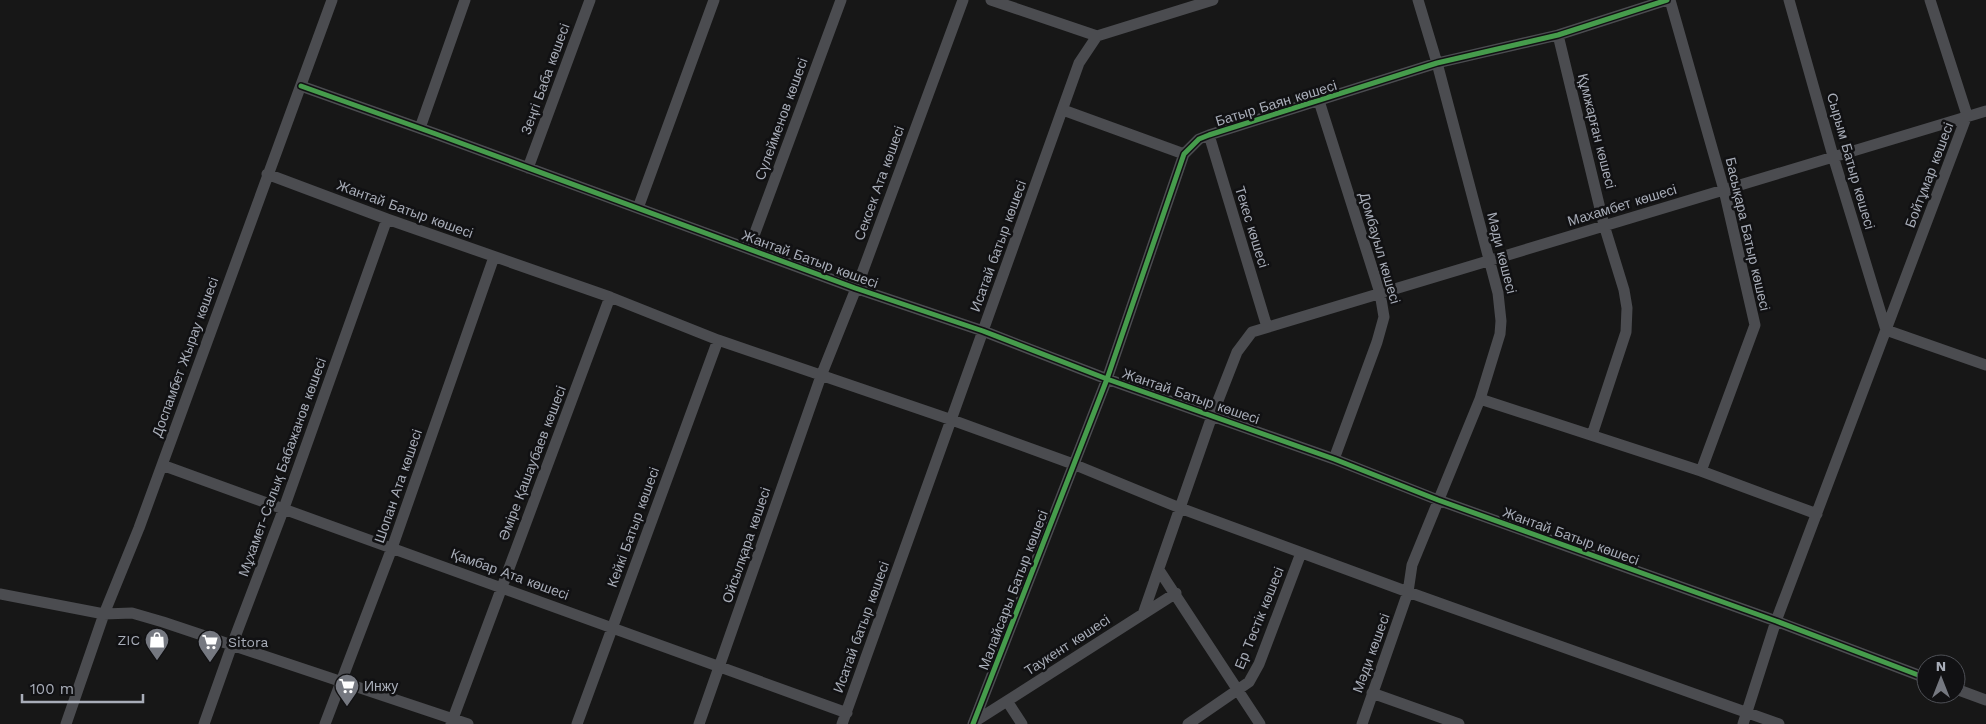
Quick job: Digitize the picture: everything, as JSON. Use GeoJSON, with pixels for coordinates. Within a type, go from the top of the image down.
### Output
{"type":"FeatureCollection","features":[{"type":"Feature","properties":{"kind":"street","name":"Доспамбет Жырау көшесі"},"geometry":{"type":"LineString","coordinates":[[66,724],[104,614],[162,465],[332,0]]}},
{"type":"Feature","properties":{"kind":"street"},"geometry":{"type":"LineString","coordinates":[[420,128],[465,0]]}},
{"type":"Feature","properties":{"kind":"street","name":"Зеңгі Баба көшесі"},"geometry":{"type":"LineString","coordinates":[[528,168],[590,0]]}},
{"type":"Feature","properties":{"kind":"street"},"geometry":{"type":"LineString","coordinates":[[638,208],[714,0]]}},
{"type":"Feature","properties":{"kind":"street","name":"Сүлейменов көшесі"},"geometry":{"type":"LineString","coordinates":[[749,249],[841,0]]}},
{"type":"Feature","properties":{"kind":"street","name":"Сексек Ата көшесі"},"geometry":{"type":"LineString","coordinates":[[821,376],[963,0]]}},
{"type":"Feature","properties":{"kind":"street"},"geometry":{"type":"LineString","coordinates":[[991,0],[1097,36],[1213,0]]}},
{"type":"Feature","properties":{"kind":"street","name":"Мәди көшесі"},"geometry":{"type":"LineString","coordinates":[[1362,724],[1408,592],[1412,565],[1480,399],[1500,334],[1501,321],[1498,293],[1437,63],[1418,0]]}},
{"type":"Feature","properties":{"kind":"street","name":"Батыр Баян көшесі"},"geometry":{"type":"LineString","coordinates":[[1073,464],[1107,378],[1184,154],[1199,139],[1437,63],[1558,35],[1668,0]]}},
{"type":"Feature","properties":{"kind":"street","name":"Басықара Батыр көшесі"},"geometry":{"type":"LineString","coordinates":[[1668,0],[1724,190],[1755,325],[1701,471]]}},
{"type":"Feature","properties":{"kind":"street","name":"Сырым Батыр көшесі"},"geometry":{"type":"LineString","coordinates":[[1789,0],[1833,156],[1886,330]]}},
{"type":"Feature","properties":{"kind":"street","name":"Бойтұмар көшесі"},"geometry":{"type":"LineString","coordinates":[[1747,712],[1776,622],[1968,116],[1930,0]]}},
{"type":"Feature","properties":{"kind":"street","name":"Құмжарған көшесі"},"geometry":{"type":"LineString","coordinates":[[1558,35],[1604,225],[1624,290],[1627,308],[1626,332],[1592,436]]}},
{"type":"Feature","properties":{"kind":"street","name":"Исатай батыр көшесі"},"geometry":{"type":"LineString","coordinates":[[842,724],[1080,63],[1097,36]]}},
{"type":"Feature","properties":{"kind":"street","name":"Жантай Батыр көшесі"},"geometry":{"type":"LineString","coordinates":[[301,86],[855,288],[984,331],[1107,378],[1334,459],[1438,500],[1916,674]]}},
{"type":"Feature","properties":{"kind":"street","name":"Домбауыл көшесі"},"geometry":{"type":"LineString","coordinates":[[1319,101],[1380,293],[1384,317],[1377,342],[1334,459]]}},
{"type":"Feature","properties":{"kind":"street"},"geometry":{"type":"LineString","coordinates":[[1063,110],[1184,154]]}},
{"type":"Feature","properties":{"kind":"street","name":"Махамбет көшесі"},"geometry":{"type":"LineString","coordinates":[[1143,614],[1212,416],[1237,352],[1252,332],[1986,111]]}},
{"type":"Feature","properties":{"kind":"street","name":"Текес көшесі"},"geometry":{"type":"LineString","coordinates":[[1209,135],[1267,327]]}},
{"type":"Feature","properties":{"kind":"street","name":"Жантай Батыр көшесі"},"geometry":{"type":"LineString","coordinates":[[267,174],[387,219],[610,297],[718,340],[885,396],[1073,464],[1180,508],[1301,553],[1779,724]]}},
{"type":"Feature","properties":{"kind":"street","name":"Мұхамет-Салық Бабажанов көшесі"},"geometry":{"type":"LineString","coordinates":[[204,724],[232,644],[284,508],[387,219]]}},
{"type":"Feature","properties":{"kind":"street","name":"Шопан Ата көшесі"},"geometry":{"type":"LineString","coordinates":[[325,724],[392,548],[494,257]]}},
{"type":"Feature","properties":{"kind":"street","name":"Әміре Қашаубаев көшесі"},"geometry":{"type":"LineString","coordinates":[[452,721],[610,297]]}},
{"type":"Feature","properties":{"kind":"street"},"geometry":{"type":"LineString","coordinates":[[1886,330],[1986,365]]}},
{"type":"Feature","properties":{"kind":"street","name":"Кейкі Батыр көшесі"},"geometry":{"type":"LineString","coordinates":[[577,724],[718,340]]}},
{"type":"Feature","properties":{"kind":"street","name":"Ойсылқара көшесі"},"geometry":{"type":"LineString","coordinates":[[699,724],[821,376]]}},
{"type":"Feature","properties":{"kind":"street"},"geometry":{"type":"LineString","coordinates":[[1480,399],[1701,471],[1817,514]]}},
{"type":"Feature","properties":{"kind":"street","name":"Малайсары Батыр көшесі"},"geometry":{"type":"LineString","coordinates":[[973,723],[1073,464]]}},
{"type":"Feature","properties":{"kind":"street","name":"Қамбар Ата көшесі"},"geometry":{"type":"LineString","coordinates":[[162,465],[847,713]]}},
{"type":"Feature","properties":{"kind":"street","name":"Ер Төстік көшесі"},"geometry":{"type":"LineString","coordinates":[[1188,724],[1249,682],[1259,664],[1301,553]]}},
{"type":"Feature","properties":{"kind":"street"},"geometry":{"type":"LineString","coordinates":[[1159,570],[1176,593],[1260,724]]}},
{"type":"Feature","properties":{"kind":"street","name":"Таукент көшесі"},"geometry":{"type":"LineString","coordinates":[[973,723],[1176,593]]}},
{"type":"Feature","properties":{"kind":"street"},"geometry":{"type":"LineString","coordinates":[[0,594],[104,614],[132,613],[232,644],[452,721],[468,724]]}},
{"type":"Feature","properties":{"kind":"street"},"geometry":{"type":"LineString","coordinates":[[1372,693],[1459,724]]}},
{"type":"Feature","properties":{"kind":"street"},"geometry":{"type":"LineString","coordinates":[[1966,693],[1986,700]]}},
{"type":"Feature","properties":{"kind":"street"},"geometry":{"type":"LineString","coordinates":[[1007,701],[1022,724]]}},
{"type":"Feature","properties":{"kind":"street"},"geometry":{"type":"LineString","coordinates":[[1743,724],[1747,712]]}},
{"type":"Feature","properties":{"kind":"cycle path"},"geometry":{"type":"LineString","coordinates":[[973,724],[1107,379],[1184,154],[1199,139],[1209,135],[1437,63],[1558,35],[1667,0]]}},
{"type":"Feature","properties":{"kind":"cycle path"},"geometry":{"type":"LineString","coordinates":[[301,86],[855,288],[983,331],[1107,379],[1334,459],[1438,500],[1776,621],[1916,674]]}},
{"type":"Feature","properties":{"kind":"place","name":"ZIC"},"geometry":{"type":"Point","coordinates":[157,661]}},
{"type":"Feature","properties":{"kind":"place","name":"Sitora"},"geometry":{"type":"Point","coordinates":[210,663]}},
{"type":"Feature","properties":{"kind":"place","name":"Инжу"},"geometry":{"type":"Point","coordinates":[347,707]}}]}
